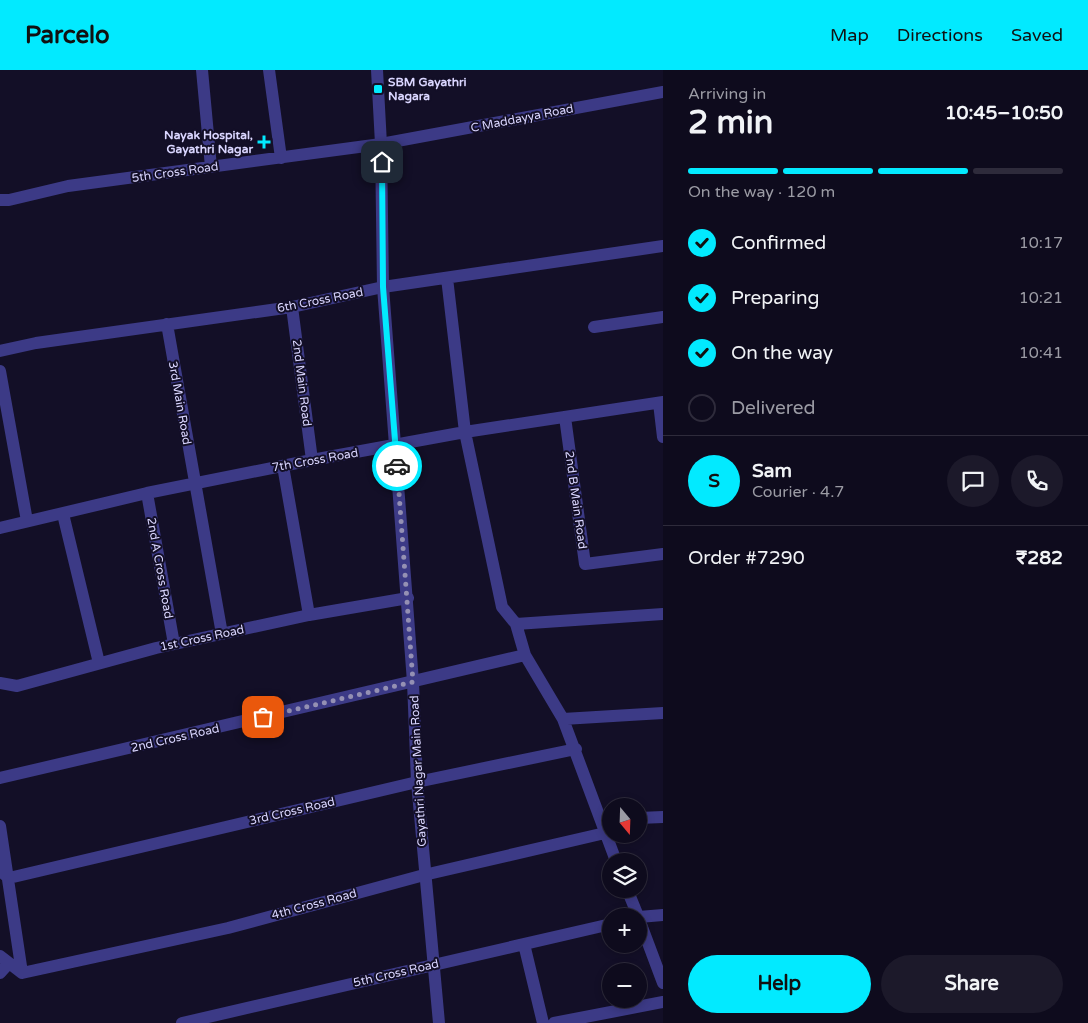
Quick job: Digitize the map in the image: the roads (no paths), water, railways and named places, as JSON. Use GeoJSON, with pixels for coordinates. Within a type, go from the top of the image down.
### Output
{"type":"FeatureCollection","features":[{"type":"Feature","properties":{"kind":"street"},"geometry":{"type":"LineString","coordinates":[[202,70],[212,167]]}},
{"type":"Feature","properties":{"kind":"street"},"geometry":{"type":"LineString","coordinates":[[269,70],[280,158]]}},
{"type":"Feature","properties":{"kind":"street","name":"Gayathri Nagar Main Road"},"geometry":{"type":"LineString","coordinates":[[377,70],[381,144],[383,287],[408,598],[416,782],[439,1023]]}},
{"type":"Feature","properties":{"kind":"street","name":"C Maddayya Road"},"geometry":{"type":"LineString","coordinates":[[381,144],[663,92]]}},
{"type":"Feature","properties":{"kind":"street","name":"5th Cross Road"},"geometry":{"type":"LineString","coordinates":[[0,200],[9,200],[68,186],[381,144]]}},
{"type":"Feature","properties":{"kind":"street","name":"6th Cross Road"},"geometry":{"type":"LineString","coordinates":[[0,351],[36,343],[292,307],[383,287],[663,246]]}},
{"type":"Feature","properties":{"kind":"street"},"geometry":{"type":"LineString","coordinates":[[446,278],[465,432],[502,607],[516,624],[525,656],[563,719],[602,815]]}},
{"type":"Feature","properties":{"kind":"street","name":"2nd Main Road"},"geometry":{"type":"LineString","coordinates":[[292,307],[312,460]]}},
{"type":"Feature","properties":{"kind":"street"},"geometry":{"type":"LineString","coordinates":[[594,327],[663,317]]}},
{"type":"Feature","properties":{"kind":"street","name":"3rd Main Road"},"geometry":{"type":"LineString","coordinates":[[167,324],[222,634]]}},
{"type":"Feature","properties":{"kind":"street"},"geometry":{"type":"LineString","coordinates":[[0,371],[27,521]]}},
{"type":"Feature","properties":{"kind":"street"},"geometry":{"type":"LineString","coordinates":[[661,403],[663,437]]}},
{"type":"Feature","properties":{"kind":"street","name":"7th Cross Road"},"geometry":{"type":"LineString","coordinates":[[0,528],[147,493],[312,460],[465,432],[661,403]]}},
{"type":"Feature","properties":{"kind":"street","name":"2nd B Main Road"},"geometry":{"type":"LineString","coordinates":[[564,417],[585,564],[663,554]]}},
{"type":"Feature","properties":{"kind":"street"},"geometry":{"type":"LineString","coordinates":[[283,466],[309,615]]}},
{"type":"Feature","properties":{"kind":"street","name":"2nd A Cross Road"},"geometry":{"type":"LineString","coordinates":[[147,493],[174,644]]}},
{"type":"Feature","properties":{"kind":"street"},"geometry":{"type":"LineString","coordinates":[[62,514],[99,663]]}},
{"type":"Feature","properties":{"kind":"street","name":"1st Cross Road"},"geometry":{"type":"LineString","coordinates":[[0,682],[17,686],[174,644],[309,615],[408,598]]}},
{"type":"Feature","properties":{"kind":"street"},"geometry":{"type":"LineString","coordinates":[[516,624],[663,614]]}},
{"type":"Feature","properties":{"kind":"street","name":"2nd Cross Road"},"geometry":{"type":"LineString","coordinates":[[0,778],[525,656]]}},
{"type":"Feature","properties":{"kind":"street"},"geometry":{"type":"LineString","coordinates":[[563,719],[663,713]]}},
{"type":"Feature","properties":{"kind":"street","name":"3rd Cross Road"},"geometry":{"type":"LineString","coordinates":[[4,874],[416,782],[576,749]]}},
{"type":"Feature","properties":{"kind":"street"},"geometry":{"type":"LineString","coordinates":[[648,817],[663,816]]}},
{"type":"Feature","properties":{"kind":"street"},"geometry":{"type":"LineString","coordinates":[[0,826],[4,874],[22,974]]}},
{"type":"Feature","properties":{"kind":"street","name":"4th Cross Road"},"geometry":{"type":"LineString","coordinates":[[22,974],[228,928],[602,826]]}},
{"type":"Feature","properties":{"kind":"street"},"geometry":{"type":"LineString","coordinates":[[647,917],[663,915]]}},
{"type":"Feature","properties":{"kind":"street","name":"5th Cross Road"},"geometry":{"type":"LineString","coordinates":[[182,1023],[602,926]]}},
{"type":"Feature","properties":{"kind":"street"},"geometry":{"type":"LineString","coordinates":[[647,941],[663,983]]}},
{"type":"Feature","properties":{"kind":"street"},"geometry":{"type":"LineString","coordinates":[[524,944],[543,1023]]}},
{"type":"Feature","properties":{"kind":"street"},"geometry":{"type":"LineString","coordinates":[[0,973],[4,959],[22,974]]}},
{"type":"Feature","properties":{"kind":"street"},"geometry":{"type":"LineString","coordinates":[[554,1023],[663,1002]]}},
{"type":"Feature","properties":{"kind":"place","name":"SBM Gayathri Nagara"},"geometry":{"type":"Point","coordinates":[378,89]}},
{"type":"Feature","properties":{"kind":"place","name":"Nayak Hospital, Gayathri Nagar"},"geometry":{"type":"Point","coordinates":[264,142]}}]}
